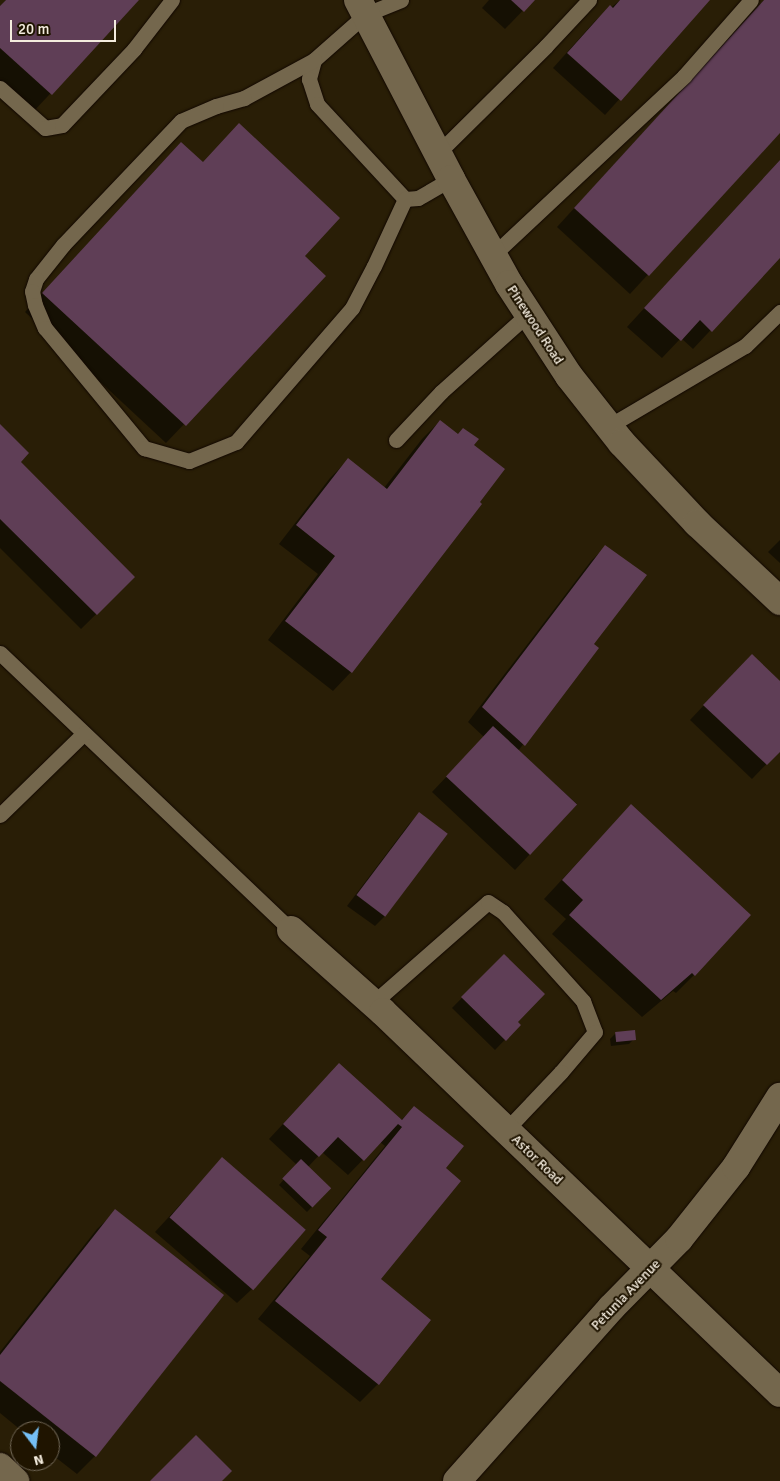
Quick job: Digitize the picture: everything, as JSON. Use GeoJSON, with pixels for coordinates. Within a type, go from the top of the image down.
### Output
{"type":"FeatureCollection","features":[{"type":"Feature","properties":{"kind":"street","name":"Pinewood Road"},"geometry":{"type":"LineString","coordinates":[[362,7],[451,179],[493,255],[528,314],[569,376],[608,426],[697,523],[780,601]]}},
{"type":"Feature","properties":{"kind":"street","name":"Astor Road"},"geometry":{"type":"LineString","coordinates":[[291,930],[506,1130],[780,1392]]}},
{"type":"Feature","properties":{"kind":"street","name":"Petunia Avenue"},"geometry":{"type":"LineString","coordinates":[[457,1481],[611,1308],[678,1240],[736,1167],[780,1097]]}},
{"type":"Feature","properties":{"kind":"street"},"geometry":{"type":"LineString","coordinates":[[0,1466],[15,1481]]}},
{"type":"Feature","properties":{"kind":"lane"},"geometry":{"type":"LineString","coordinates":[[0,88],[45,128],[62,125],[134,49],[172,0]]}},
{"type":"Feature","properties":{"kind":"lane"},"geometry":{"type":"LineString","coordinates":[[401,0],[362,7],[314,60],[244,98],[216,106],[181,122],[63,245],[36,279],[32,291],[34,305],[45,328],[144,448],[189,460],[236,442],[352,308],[405,199]]}},
{"type":"Feature","properties":{"kind":"lane"},"geometry":{"type":"LineString","coordinates":[[438,153],[546,46],[589,0]]}},
{"type":"Feature","properties":{"kind":"lane"},"geometry":{"type":"LineString","coordinates":[[493,255],[684,76],[751,0]]}},
{"type":"Feature","properties":{"kind":"lane"},"geometry":{"type":"LineString","coordinates":[[314,60],[309,79],[317,104],[405,199]]}},
{"type":"Feature","properties":{"kind":"lane"},"geometry":{"type":"LineString","coordinates":[[405,199],[418,198],[451,179]]}},
{"type":"Feature","properties":{"kind":"lane"},"geometry":{"type":"LineString","coordinates":[[608,426],[745,346],[780,312]]}},
{"type":"Feature","properties":{"kind":"lane"},"geometry":{"type":"LineString","coordinates":[[396,440],[441,392],[528,314]]}},
{"type":"Feature","properties":{"kind":"lane"},"geometry":{"type":"LineString","coordinates":[[0,653],[291,930]]}},
{"type":"Feature","properties":{"kind":"lane"},"geometry":{"type":"LineString","coordinates":[[0,815],[84,733]]}},
{"type":"Feature","properties":{"kind":"lane"},"geometry":{"type":"LineString","coordinates":[[372,1004],[488,902],[504,912],[583,1002],[595,1032],[561,1072],[506,1130]]}},
{"type":"Feature","properties":{"kind":"building"},"geometry":{"type":"Polygon","coordinates":[[[6,0],[139,0],[52,95],[0,48],[0,6],[6,0]]]}},
{"type":"Feature","properties":{"kind":"building"},"geometry":{"type":"Polygon","coordinates":[[[511,0],[535,0],[524,12],[511,0]]]}},
{"type":"Feature","properties":{"kind":"building"},"geometry":{"type":"Polygon","coordinates":[[[620,0],[710,0],[621,101],[567,53],[610,5],[613,8],[620,0]]]}},
{"type":"Feature","properties":{"kind":"building"},"geometry":{"type":"Polygon","coordinates":[[[764,0],[780,0],[780,133],[649,276],[574,208],[764,0]]]}},
{"type":"Feature","properties":{"kind":"building"},"geometry":{"type":"Polygon","coordinates":[[[239,123],[340,218],[305,256],[326,276],[186,426],[42,293],[181,142],[203,162],[239,123]]]}},
{"type":"Feature","properties":{"kind":"building"},"geometry":{"type":"Polygon","coordinates":[[[780,160],[780,258],[712,332],[700,320],[681,341],[644,308],[780,160]]]}},
{"type":"Feature","properties":{"kind":"building"},"geometry":{"type":"Polygon","coordinates":[[[440,420],[458,434],[463,428],[479,439],[474,445],[505,469],[480,502],[482,504],[352,673],[285,621],[335,556],[296,525],[348,458],[387,489],[440,420]]]}},
{"type":"Feature","properties":{"kind":"building"},"geometry":{"type":"Polygon","coordinates":[[[0,424],[29,453],[21,462],[135,577],[97,615],[0,519],[0,424]]]}},
{"type":"Feature","properties":{"kind":"building"},"geometry":{"type":"Polygon","coordinates":[[[605,545],[647,575],[594,644],[599,648],[525,746],[482,707],[605,545]]]}},
{"type":"Feature","properties":{"kind":"building"},"geometry":{"type":"Polygon","coordinates":[[[752,654],[780,681],[780,752],[767,765],[703,705],[752,654]]]}},
{"type":"Feature","properties":{"kind":"building"},"geometry":{"type":"Polygon","coordinates":[[[493,726],[577,804],[530,855],[446,776],[493,726]]]}},
{"type":"Feature","properties":{"kind":"building"},"geometry":{"type":"Polygon","coordinates":[[[631,804],[751,915],[695,976],[692,973],[661,1000],[569,915],[583,900],[562,880],[631,804]]]}},
{"type":"Feature","properties":{"kind":"building"},"geometry":{"type":"Polygon","coordinates":[[[419,812],[448,834],[385,917],[356,895],[419,812]]]}},
{"type":"Feature","properties":{"kind":"building"},"geometry":{"type":"Polygon","coordinates":[[[504,954],[545,994],[518,1022],[521,1025],[506,1041],[461,997],[504,954]]]}},
{"type":"Feature","properties":{"kind":"building"},"geometry":{"type":"Polygon","coordinates":[[[635,1030],[636,1040],[616,1042],[615,1032],[635,1030]]]}},
{"type":"Feature","properties":{"kind":"building"},"geometry":{"type":"Polygon","coordinates":[[[339,1063],[402,1120],[414,1106],[464,1146],[446,1168],[461,1181],[381,1279],[431,1320],[379,1385],[275,1301],[327,1237],[318,1230],[402,1127],[398,1124],[364,1161],[338,1137],[319,1157],[283,1124],[339,1063]]]}},
{"type":"Feature","properties":{"kind":"building"},"geometry":{"type":"Polygon","coordinates":[[[222,1157],[306,1230],[253,1290],[170,1217],[222,1157]]]}},
{"type":"Feature","properties":{"kind":"building"},"geometry":{"type":"Polygon","coordinates":[[[301,1159],[331,1188],[312,1208],[282,1178],[301,1159]]]}},
{"type":"Feature","properties":{"kind":"building"},"geometry":{"type":"Polygon","coordinates":[[[115,1209],[224,1295],[96,1457],[60,1428],[60,1421],[51,1421],[0,1381],[0,1355],[115,1209]]]}},
{"type":"Feature","properties":{"kind":"building"},"geometry":{"type":"Polygon","coordinates":[[[196,1435],[232,1471],[222,1481],[150,1481],[196,1435]]]}}]}
